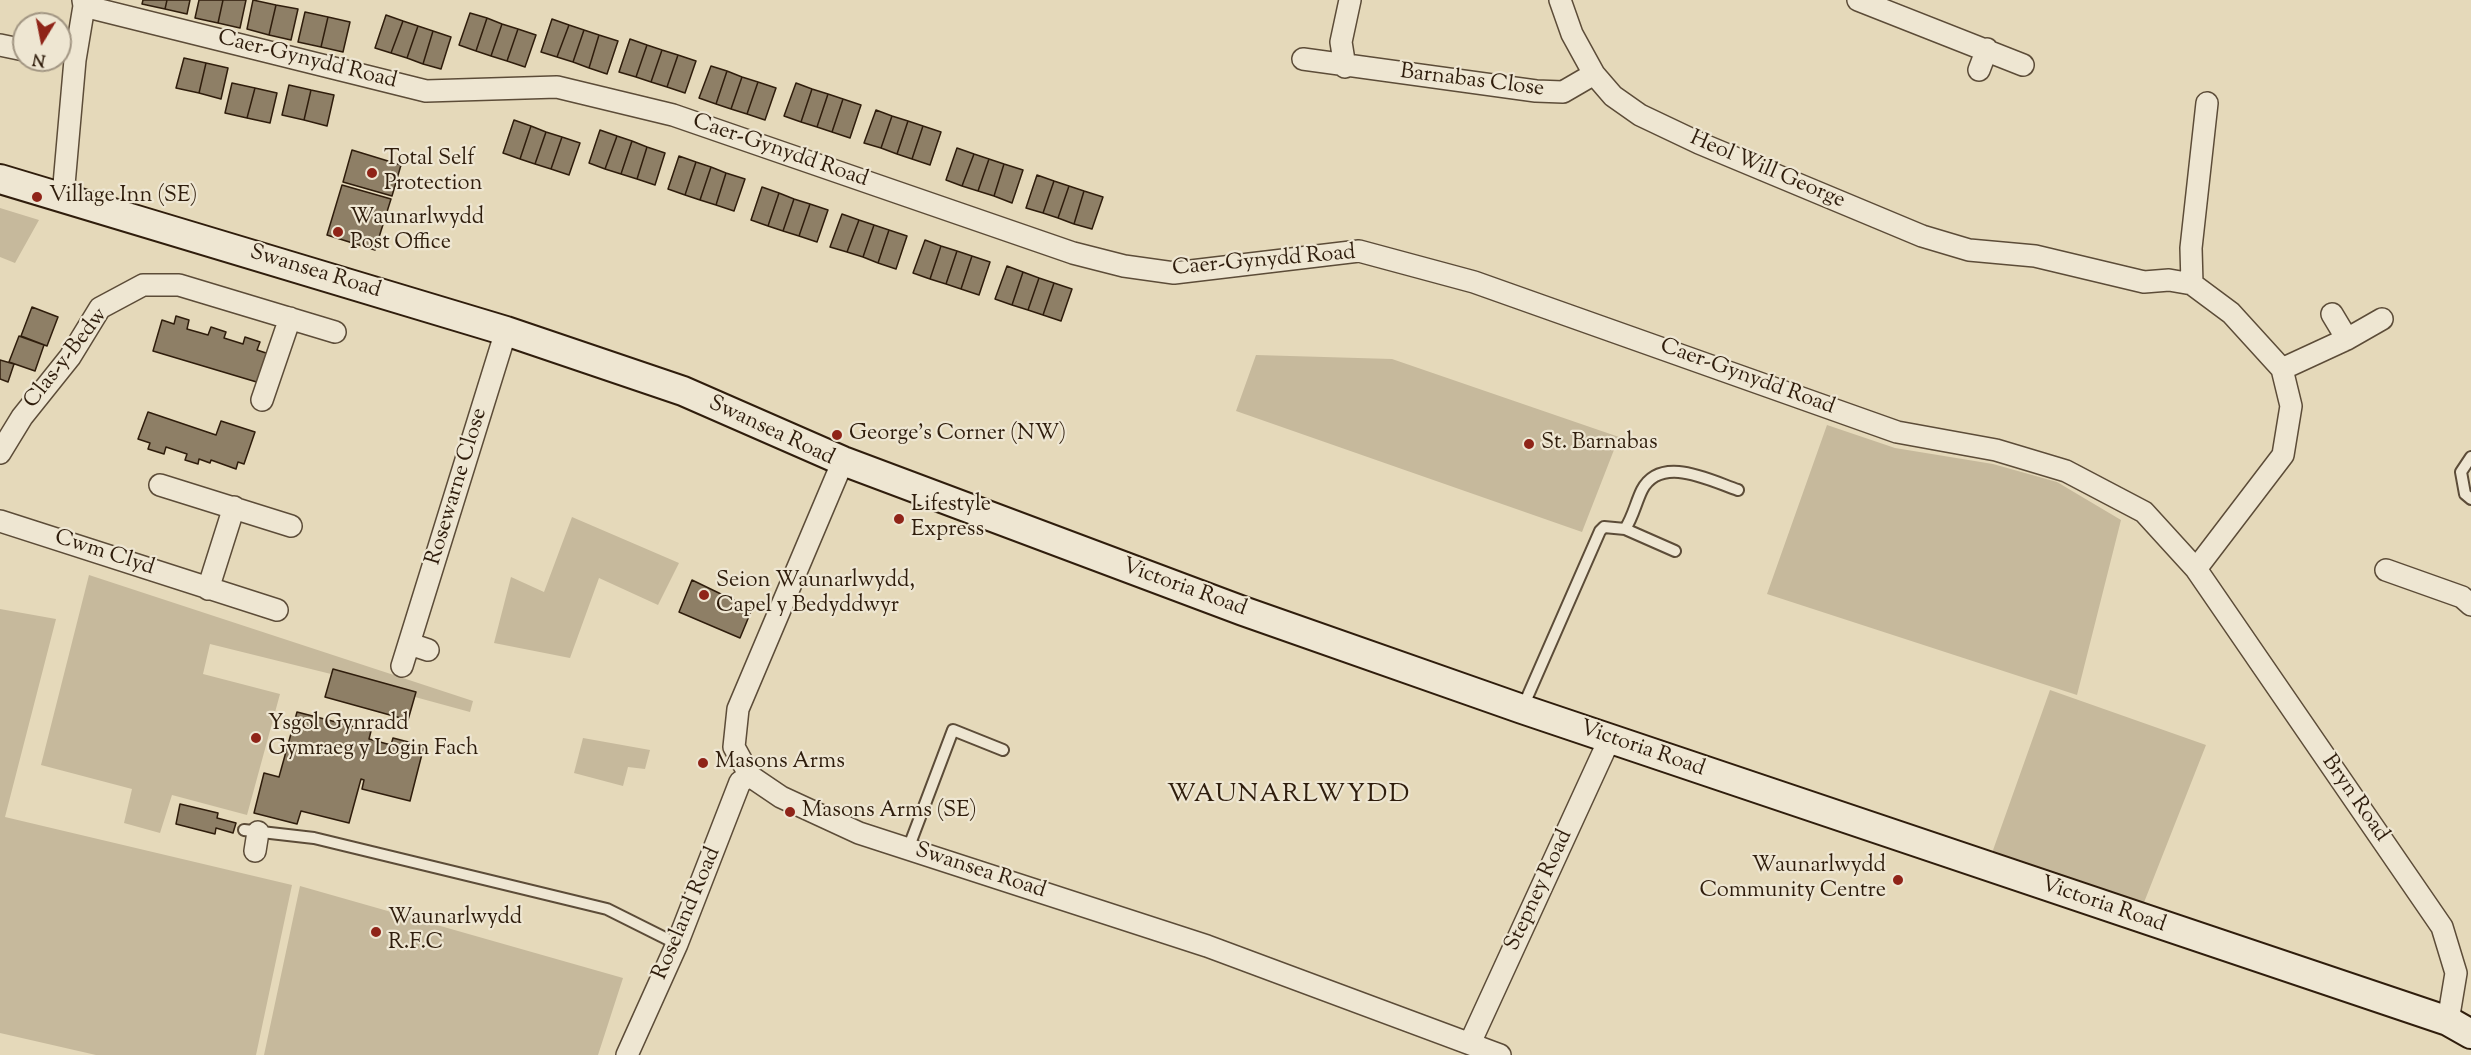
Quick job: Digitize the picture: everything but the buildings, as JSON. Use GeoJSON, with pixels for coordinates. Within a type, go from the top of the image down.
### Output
{"type":"FeatureCollection","features":[{"type":"Feature","properties":{"kind":"main road","name":"Swansea Road"},"geometry":{"type":"LineString","coordinates":[[0,179],[63,196],[506,331],[683,391],[843,461]]}},
{"type":"Feature","properties":{"kind":"main road","name":"Victoria Road"},"geometry":{"type":"LineString","coordinates":[[843,461],[1243,611],[1522,709],[2459,1028]]}},
{"type":"Feature","properties":{"kind":"street"},"geometry":{"type":"LineString","coordinates":[[1345,67],[1341,42],[1350,0]]}},
{"type":"Feature","properties":{"kind":"street","name":"Heol Will George"},"geometry":{"type":"LineString","coordinates":[[1560,0],[1572,34],[1594,74],[1613,96],[1640,115],[1699,143],[1922,236],[1969,250],[2035,256],[2144,282],[2169,280],[2192,284]]}},
{"type":"Feature","properties":{"kind":"street"},"geometry":{"type":"LineString","coordinates":[[1858,0],[2023,65]]}},
{"type":"Feature","properties":{"kind":"street"},"geometry":{"type":"LineString","coordinates":[[72,45],[84,3]]}},
{"type":"Feature","properties":{"kind":"street","name":"Caer-Gynydd Road"},"geometry":{"type":"LineString","coordinates":[[84,3],[426,91],[557,87],[673,115],[1073,253],[1124,266],[1174,273],[1359,251],[1495,289],[1897,432],[1996,450],[2066,471],[2144,512],[2196,569]]}},
{"type":"Feature","properties":{"kind":"street"},"geometry":{"type":"LineString","coordinates":[[1979,70],[1987,49]]}},
{"type":"Feature","properties":{"kind":"street","name":"Barnabas Close"},"geometry":{"type":"LineString","coordinates":[[1303,59],[1345,67],[1545,92],[1563,92],[1594,74]]}},
{"type":"Feature","properties":{"kind":"street"},"geometry":{"type":"LineString","coordinates":[[63,196],[68,72]]}},
{"type":"Feature","properties":{"kind":"street"},"geometry":{"type":"LineString","coordinates":[[2196,569],[2283,455],[2291,406],[2282,369],[2231,314],[2192,284],[2191,248],[2207,103]]}},
{"type":"Feature","properties":{"kind":"street","name":"Clas-y-Bedw"},"geometry":{"type":"LineString","coordinates":[[0,453],[22,417],[70,357],[100,308],[143,285],[178,285],[335,332]]}},
{"type":"Feature","properties":{"kind":"street"},"geometry":{"type":"LineString","coordinates":[[2332,314],[2347,339]]}},
{"type":"Feature","properties":{"kind":"street"},"geometry":{"type":"LineString","coordinates":[[262,400],[290,318]]}},
{"type":"Feature","properties":{"kind":"street"},"geometry":{"type":"LineString","coordinates":[[2282,369],[2347,339],[2382,319]]}},
{"type":"Feature","properties":{"kind":"street","name":"Rosewarne Close"},"geometry":{"type":"LineString","coordinates":[[402,666],[419,647],[506,331]]}},
{"type":"Feature","properties":{"kind":"street","name":"Swansea Road"},"geometry":{"type":"LineString","coordinates":[[843,461],[738,709],[734,747],[750,776],[781,797],[859,833],[1207,946],[1500,1055]]}},
{"type":"Feature","properties":{"kind":"street"},"geometry":{"type":"LineString","coordinates":[[160,485],[291,526]]}},
{"type":"Feature","properties":{"kind":"street"},"geometry":{"type":"LineString","coordinates":[[207,589],[234,507]]}},
{"type":"Feature","properties":{"kind":"street","name":"Cwm Clyd"},"geometry":{"type":"LineString","coordinates":[[0,520],[207,589],[278,610]]}},
{"type":"Feature","properties":{"kind":"street","name":"Bryn Road"},"geometry":{"type":"LineString","coordinates":[[2196,569],[2442,927],[2456,973],[2459,1028]]}},
{"type":"Feature","properties":{"kind":"street"},"geometry":{"type":"LineString","coordinates":[[2386,570],[2468,595]]}},
{"type":"Feature","properties":{"kind":"street","name":"Stepney Road"},"geometry":{"type":"LineString","coordinates":[[1470,1043],[1610,738]]}},
{"type":"Feature","properties":{"kind":"street","name":"Roseland Road"},"geometry":{"type":"LineString","coordinates":[[627,1055],[676,944],[740,782],[750,776]]}},
{"type":"Feature","properties":{"kind":"lane"},"geometry":{"type":"LineString","coordinates":[[2471,457],[2461,472],[2465,494],[2471,499]]}},
{"type":"Feature","properties":{"kind":"lane"},"geometry":{"type":"LineString","coordinates":[[1625,529],[1643,488],[1659,474],[1689,474],[1738,490]]}},
{"type":"Feature","properties":{"kind":"lane"},"geometry":{"type":"LineString","coordinates":[[1522,709],[1600,531],[1604,527],[1625,529],[1675,552]]}},
{"type":"Feature","properties":{"kind":"lane"},"geometry":{"type":"LineString","coordinates":[[908,849],[953,730],[1003,750]]}},
{"type":"Feature","properties":{"kind":"lane"},"geometry":{"type":"LineString","coordinates":[[252,838],[314,838],[607,909],[676,944]]}},
{"type":"Feature","properties":{"kind":"shaded area"},"geometry":{"type":"Polygon","coordinates":[[[0,208],[39,220],[15,263],[0,257],[0,208]]]}},
{"type":"Feature","properties":{"kind":"shaded area"},"geometry":{"type":"Polygon","coordinates":[[[1256,355],[1392,359],[1619,437],[1582,532],[1236,411],[1256,355]]]}},
{"type":"Feature","properties":{"kind":"shaded area"},"geometry":{"type":"Polygon","coordinates":[[[1827,425],[1895,448],[1993,464],[2057,482],[2121,520],[2077,695],[1767,594],[1827,425]]]}},
{"type":"Feature","properties":{"kind":"shaded area"},"geometry":{"type":"Polygon","coordinates":[[[572,517],[679,563],[658,605],[599,578],[570,658],[494,643],[511,577],[544,592],[572,517]]]}},
{"type":"Feature","properties":{"kind":"shaded area"},"geometry":{"type":"Polygon","coordinates":[[[89,575],[473,701],[470,712],[415,697],[416,692],[333,669],[331,674],[210,644],[203,674],[280,694],[247,815],[172,795],[160,833],[124,823],[132,789],[41,765],[89,575]]]}},
{"type":"Feature","properties":{"kind":"shaded area"},"geometry":{"type":"Polygon","coordinates":[[[0,609],[56,619],[5,817],[292,885],[256,1055],[96,1055],[0,1033],[0,609]]]}},
{"type":"Feature","properties":{"kind":"shaded area"},"geometry":{"type":"Polygon","coordinates":[[[2050,690],[2206,745],[2143,905],[1992,853],[2050,690]]]}},
{"type":"Feature","properties":{"kind":"shaded area"},"geometry":{"type":"Polygon","coordinates":[[[583,738],[650,750],[645,769],[628,767],[623,786],[574,773],[583,738]]]}},
{"type":"Feature","properties":{"kind":"shaded area","name":"Waunarlwydd R.F.C"},"geometry":{"type":"Polygon","coordinates":[[[300,886],[623,978],[598,1055],[264,1055],[300,886]]]}},
{"type":"Feature","properties":{"kind":"place","name":"Total Self Protection"},"geometry":{"type":"Point","coordinates":[372,173]}},
{"type":"Feature","properties":{"kind":"place","name":"Village Inn (SE)"},"geometry":{"type":"Point","coordinates":[37,197]}},
{"type":"Feature","properties":{"kind":"place","name":"Waunarlwydd Post Office"},"geometry":{"type":"Point","coordinates":[338,232]}},
{"type":"Feature","properties":{"kind":"place","name":"George's Corner (NW)"},"geometry":{"type":"Point","coordinates":[837,435]}},
{"type":"Feature","properties":{"kind":"place","name":"St. Barnabas"},"geometry":{"type":"Point","coordinates":[1529,444]}},
{"type":"Feature","properties":{"kind":"place","name":"Lifestyle Express"},"geometry":{"type":"Point","coordinates":[899,519]}},
{"type":"Feature","properties":{"kind":"place","name":"Seion Waunarlwydd, Capel y Bedyddwyr"},"geometry":{"type":"Point","coordinates":[704,595]}},
{"type":"Feature","properties":{"kind":"place","name":"Ysgol Gynradd Gymraeg y Login Fach"},"geometry":{"type":"Point","coordinates":[256,738]}},
{"type":"Feature","properties":{"kind":"place","name":"Masons Arms"},"geometry":{"type":"Point","coordinates":[703,763]}},
{"type":"Feature","properties":{"kind":"place","name":"Masons Arms (SE)"},"geometry":{"type":"Point","coordinates":[790,812]}},
{"type":"Feature","properties":{"kind":"place","name":"Waunarlwydd Community Centre"},"geometry":{"type":"Point","coordinates":[1898,880]}},
{"type":"Feature","properties":{"kind":"place","name":"Waunarlwydd R.F.C"},"geometry":{"type":"Point","coordinates":[376,932]}},
{"type":"Feature","properties":{"kind":"district","name":"WAUNARLWYDD"},"geometry":{"type":"Point","coordinates":[1289,797]}}]}
